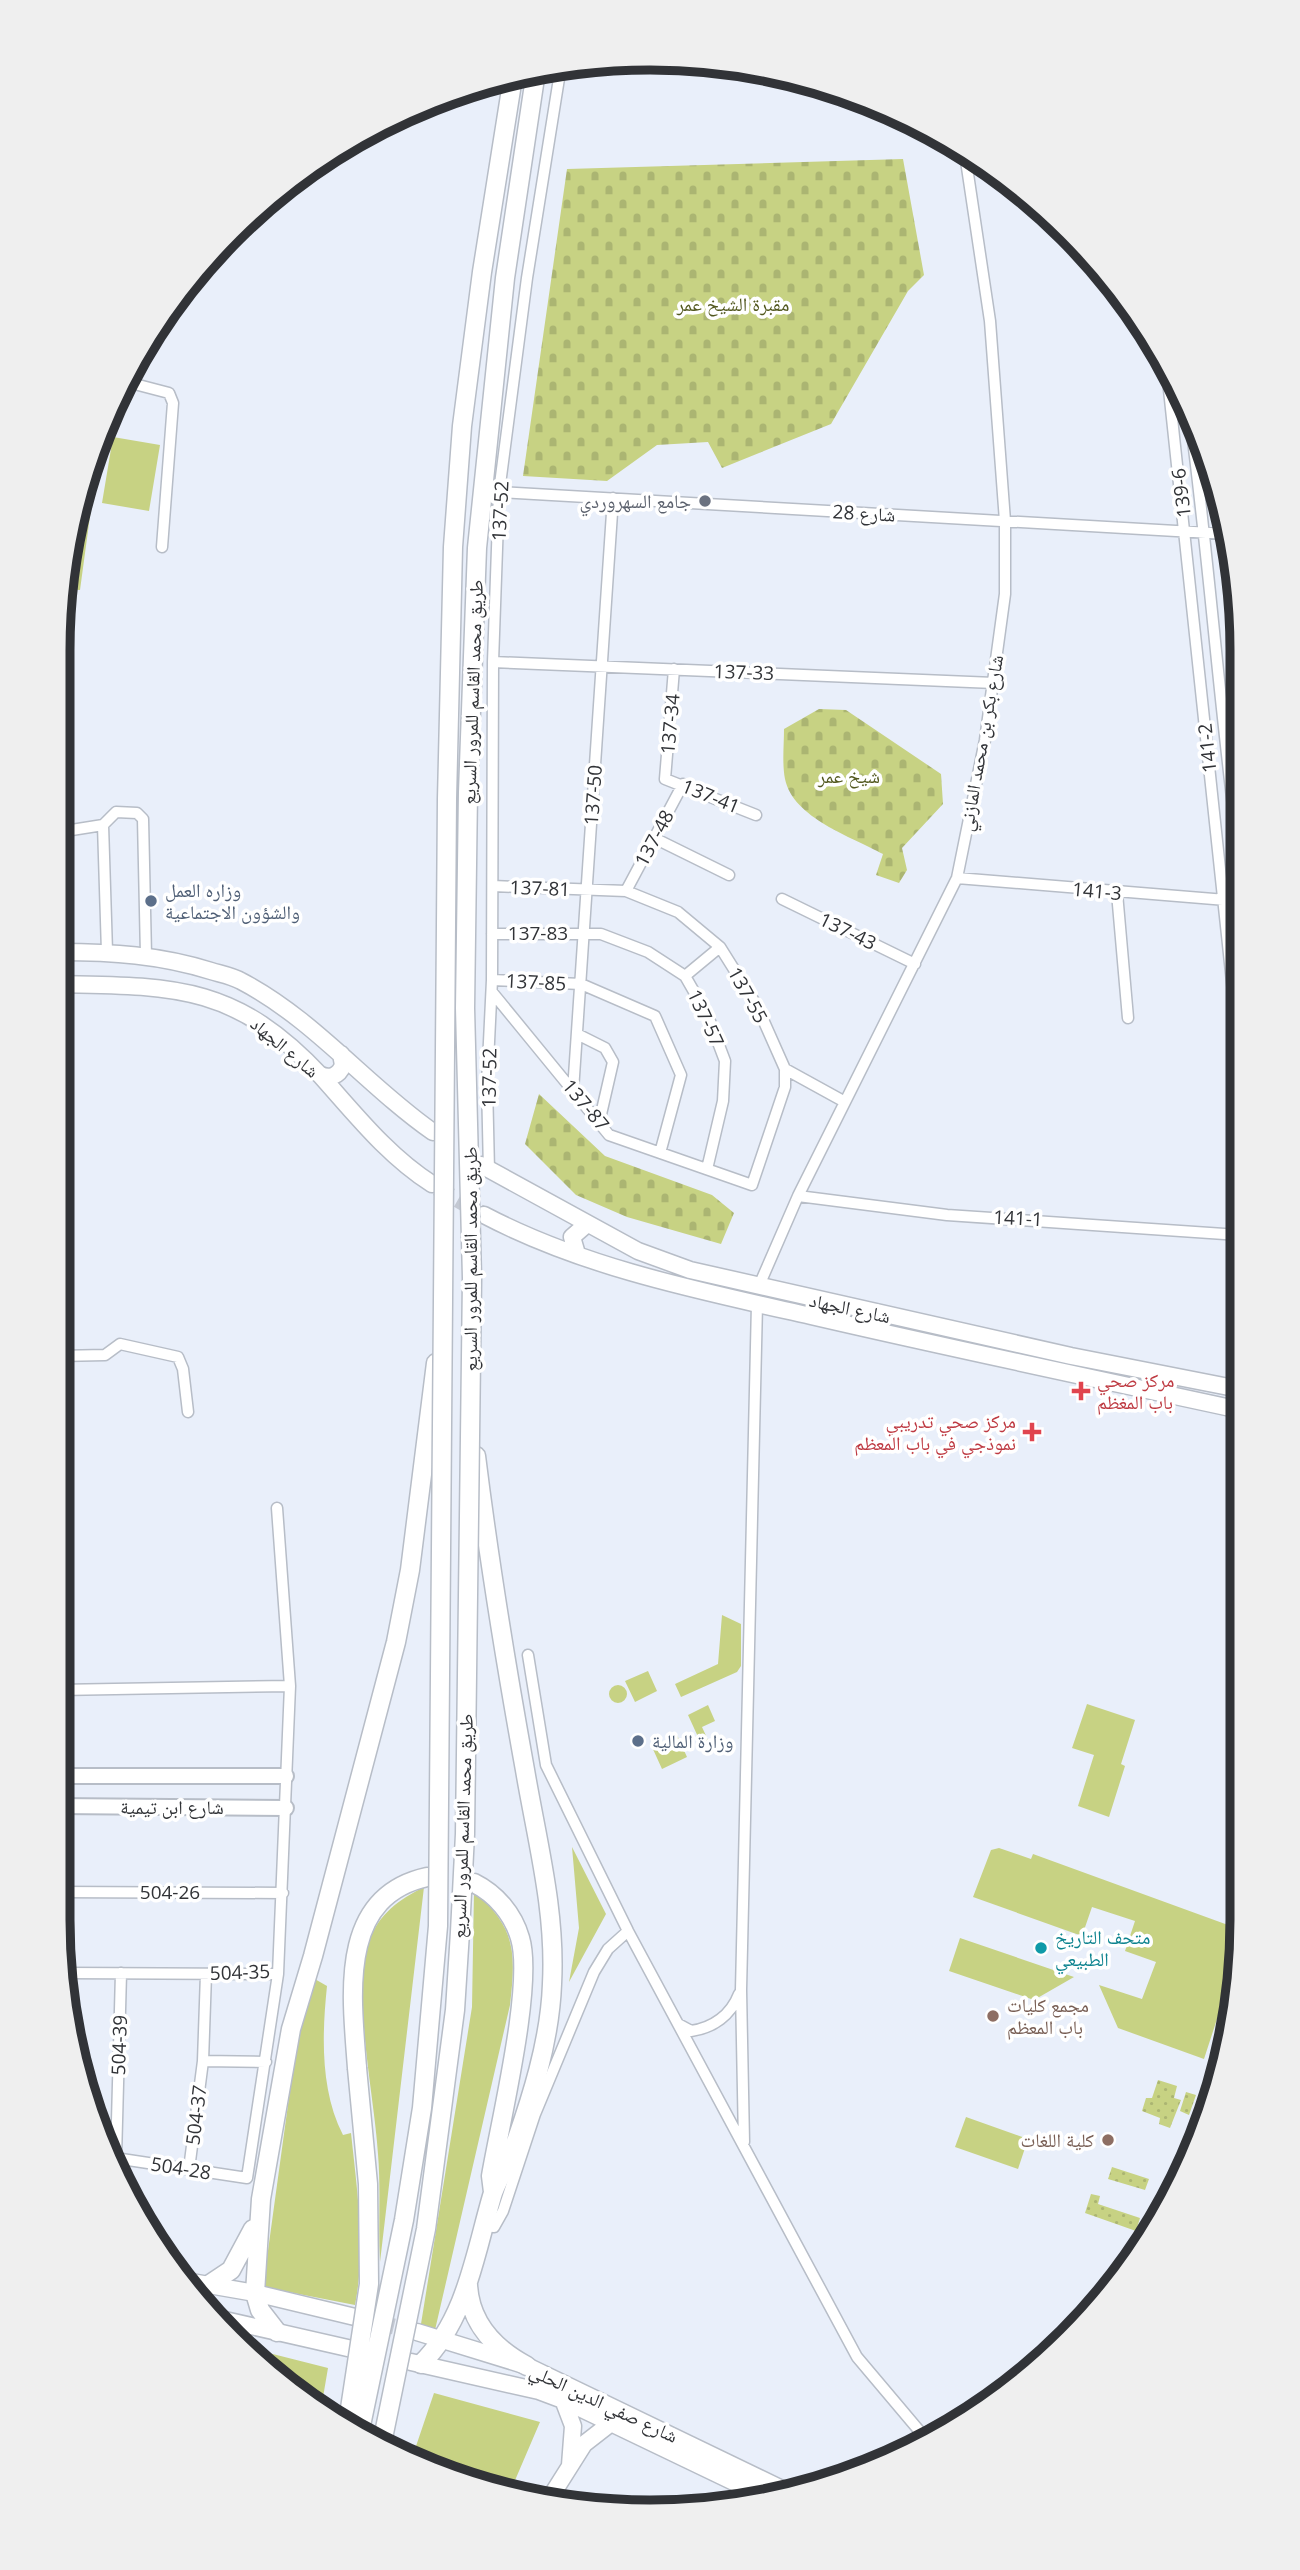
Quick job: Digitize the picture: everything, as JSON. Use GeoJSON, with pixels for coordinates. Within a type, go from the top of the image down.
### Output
{"type":"FeatureCollection","features":[{"type":"Feature","properties":{"kind":"highway","name":"طريق محمد القاسم للمرور السريع"},"geometry":{"type":"LineString","coordinates":[[384,2435],[426,2229],[455,2010],[465,1834],[472,1278],[465,1007],[468,792],[477,548],[505,278],[534,82]]}},
{"type":"Feature","properties":{"kind":"highway","name":"طريق محمد القاسم للمرور السريع"},"geometry":{"type":"LineString","coordinates":[[362,2423],[404,2220],[422,2108],[431,2013],[440,1835],[447,799],[453,547],[463,413],[511,87]]}},
{"type":"Feature","properties":{"kind":"highway"},"geometry":{"type":"LineString","coordinates":[[207,2286],[231,2270],[240,2256],[251,2236],[261,2199],[291,2029],[361,1780],[410,1570],[442,1321]]}},
{"type":"Feature","properties":{"kind":"highway"},"geometry":{"type":"LineString","coordinates":[[416,2363],[444,2338],[454,2319],[493,2192],[503,2175],[527,2108],[540,2061],[552,1985],[551,1903],[537,1841],[489,1559],[470,1411]]}},
{"type":"Feature","properties":{"kind":"highway"},"geometry":{"type":"LineString","coordinates":[[349,2415],[369,2284],[368,2183],[357,2068],[354,1962],[359,1936],[367,1919],[386,1897],[397,1888],[428,1877]]}},
{"type":"Feature","properties":{"kind":"highway"},"geometry":{"type":"LineString","coordinates":[[474,1883],[500,1902],[512,1918],[521,1940],[523,1963],[520,2007],[491,2176],[493,2192]]}},
{"type":"Feature","properties":{"kind":"highway"},"geometry":{"type":"LineString","coordinates":[[261,2199],[255,2293],[260,2310],[277,2332]]}},
{"type":"Feature","properties":{"kind":"highway"},"geometry":{"type":"LineString","coordinates":[[468,2279],[469,2297],[484,2331],[510,2357],[527,2366]]}},
{"type":"Feature","properties":{"kind":"main road","name":"شارع الجهاد"},"geometry":{"type":"LineString","coordinates":[[70,952],[107,952],[177,960],[240,980],[341,1054],[383,1095],[433,1132]]}},
{"type":"Feature","properties":{"kind":"main road","name":"شارع الجهاد"},"geometry":{"type":"LineString","coordinates":[[70,984],[181,989],[237,1008],[270,1028],[319,1074],[362,1124],[432,1184]]}},
{"type":"Feature","properties":{"kind":"main road"},"geometry":{"type":"LineString","coordinates":[[319,1074],[330,1077],[337,1074],[343,1065],[341,1054]]}},
{"type":"Feature","properties":{"kind":"main road","name":"شارع الجهاد"},"geometry":{"type":"LineString","coordinates":[[485,1168],[638,1251],[758,1296],[1070,1373],[1230,1408]]}},
{"type":"Feature","properties":{"kind":"main road","name":"شارع الجهاد"},"geometry":{"type":"LineString","coordinates":[[484,1215],[536,1241],[629,1273],[1230,1387]]}},
{"type":"Feature","properties":{"kind":"main road"},"geometry":{"type":"LineString","coordinates":[[577,1254],[572,1237],[587,1224]]}},
{"type":"Feature","properties":{"kind":"main road"},"geometry":{"type":"LineString","coordinates":[[1070,1373],[1071,1356]]}},
{"type":"Feature","properties":{"kind":"main road"},"geometry":{"type":"LineString","coordinates":[[199,2284],[255,2293],[355,2317]]}},
{"type":"Feature","properties":{"kind":"main road"},"geometry":{"type":"LineString","coordinates":[[233,2323],[352,2349]]}},
{"type":"Feature","properties":{"kind":"main road","name":"شارع صفي الدين الحلي"},"geometry":{"type":"LineString","coordinates":[[417,2332],[444,2338],[527,2366],[776,2486]]}},
{"type":"Feature","properties":{"kind":"main road","name":"شارع صفي الدين الحلي"},"geometry":{"type":"LineString","coordinates":[[416,2363],[538,2391],[563,2400],[752,2491]]}},
{"type":"Feature","properties":{"kind":"main road"},"geometry":{"type":"LineString","coordinates":[[527,2366],[551,2385],[563,2400],[573,2426],[570,2465]]}},
{"type":"Feature","properties":{"kind":"main road"},"geometry":{"type":"LineString","coordinates":[[555,2492],[570,2465],[594,2434],[611,2423]]}},
{"type":"Feature","properties":{"kind":"street","name":"137-52"},"geometry":{"type":"LineString","coordinates":[[485,1168],[492,992],[494,662],[499,492],[527,278],[559,77]]}},
{"type":"Feature","properties":{"kind":"street","name":"شارع بكر بن محمد المازني"},"geometry":{"type":"LineString","coordinates":[[758,1296],[798,1196],[957,878],[994,683],[1005,594],[1005,521],[990,321],[972,168]]}},
{"type":"Feature","properties":{"kind":"street"},"geometry":{"type":"LineString","coordinates":[[135,384],[169,393],[173,403],[162,547]]}},
{"type":"Feature","properties":{"kind":"street","name":"139-6"},"geometry":{"type":"LineString","coordinates":[[1169,392],[1186,533]]}},
{"type":"Feature","properties":{"kind":"street","name":"139-6"},"geometry":{"type":"LineString","coordinates":[[1195,453],[1206,532]]}},
{"type":"Feature","properties":{"kind":"street","name":"شارع 28"},"geometry":{"type":"LineString","coordinates":[[499,492],[1218,533]]}},
{"type":"Feature","properties":{"kind":"street","name":"137-50"},"geometry":{"type":"LineString","coordinates":[[573,1091],[613,498]]}},
{"type":"Feature","properties":{"kind":"street","name":"141-2"},"geometry":{"type":"LineString","coordinates":[[1206,532],[1230,783]]}},
{"type":"Feature","properties":{"kind":"street","name":"141-2"},"geometry":{"type":"LineString","coordinates":[[1186,533],[1230,974]]}},
{"type":"Feature","properties":{"kind":"street","name":"137-33"},"geometry":{"type":"LineString","coordinates":[[494,662],[994,683]]}},
{"type":"Feature","properties":{"kind":"street","name":"137-34"},"geometry":{"type":"LineString","coordinates":[[665,779],[674,669]]}},
{"type":"Feature","properties":{"kind":"street","name":"137-41"},"geometry":{"type":"LineString","coordinates":[[665,779],[756,815]]}},
{"type":"Feature","properties":{"kind":"street","name":"137-48"},"geometry":{"type":"LineString","coordinates":[[626,891],[683,784]]}},
{"type":"Feature","properties":{"kind":"street"},"geometry":{"type":"LineString","coordinates":[[70,830],[103,825],[116,812],[137,813],[143,819],[146,956]]}},
{"type":"Feature","properties":{"kind":"street"},"geometry":{"type":"LineString","coordinates":[[103,825],[107,952]]}},
{"type":"Feature","properties":{"kind":"street"},"geometry":{"type":"LineString","coordinates":[[654,838],[729,875]]}},
{"type":"Feature","properties":{"kind":"street","name":"141-3"},"geometry":{"type":"LineString","coordinates":[[957,878],[1230,900]]}},
{"type":"Feature","properties":{"kind":"street","name":"137-81"},"geometry":{"type":"LineString","coordinates":[[493,886],[587,889]]}},
{"type":"Feature","properties":{"kind":"street","name":"137-55"},"geometry":{"type":"LineString","coordinates":[[587,889],[626,891],[678,912],[720,947],[757,1006],[785,1069]]}},
{"type":"Feature","properties":{"kind":"street"},"geometry":{"type":"LineString","coordinates":[[1116,893],[1128,1018]]}},
{"type":"Feature","properties":{"kind":"street","name":"137-43"},"geometry":{"type":"LineString","coordinates":[[782,899],[915,964]]}},
{"type":"Feature","properties":{"kind":"street","name":"137-83"},"geometry":{"type":"LineString","coordinates":[[492,933],[584,933]]}},
{"type":"Feature","properties":{"kind":"street","name":"137-57"},"geometry":{"type":"LineString","coordinates":[[584,933],[601,934],[648,952],[685,976],[708,1016],[725,1061],[723,1101],[707,1169]]}},
{"type":"Feature","properties":{"kind":"street"},"geometry":{"type":"LineString","coordinates":[[685,976],[720,947]]}},
{"type":"Feature","properties":{"kind":"street","name":"137-85"},"geometry":{"type":"LineString","coordinates":[[492,979],[581,984]]}},
{"type":"Feature","properties":{"kind":"street"},"geometry":{"type":"LineString","coordinates":[[581,984],[655,1016],[681,1075],[660,1153]]}},
{"type":"Feature","properties":{"kind":"street","name":"137-87"},"geometry":{"type":"LineString","coordinates":[[492,992],[609,1135],[752,1185],[785,1087],[785,1069]]}},
{"type":"Feature","properties":{"kind":"street"},"geometry":{"type":"LineString","coordinates":[[577,1034],[605,1048],[613,1062],[599,1123]]}},
{"type":"Feature","properties":{"kind":"street"},"geometry":{"type":"LineString","coordinates":[[785,1069],[845,1102]]}},
{"type":"Feature","properties":{"kind":"street","name":"141-1"},"geometry":{"type":"LineString","coordinates":[[798,1196],[947,1214],[1230,1234]]}},
{"type":"Feature","properties":{"kind":"street"},"geometry":{"type":"LineString","coordinates":[[744,2146],[741,1990],[758,1296]]}},
{"type":"Feature","properties":{"kind":"street"},"geometry":{"type":"LineString","coordinates":[[70,1356],[105,1355],[120,1345],[178,1357],[183,1369],[188,1412]]}},
{"type":"Feature","properties":{"kind":"street","name":"504-35"},"geometry":{"type":"LineString","coordinates":[[73,1973],[278,1974],[290,1686],[277,1508]]}},
{"type":"Feature","properties":{"kind":"street"},"geometry":{"type":"LineString","coordinates":[[528,1655],[546,1765],[628,1931],[857,2357],[921,2433]]}},
{"type":"Feature","properties":{"kind":"street"},"geometry":{"type":"LineString","coordinates":[[70,1690],[290,1686]]}},
{"type":"Feature","properties":{"kind":"street","name":"شارع ابن تيمية"},"geometry":{"type":"LineString","coordinates":[[70,1776],[286,1776]]}},
{"type":"Feature","properties":{"kind":"street","name":"شارع ابن تيمية"},"geometry":{"type":"LineString","coordinates":[[70,1806],[286,1801]]}},
{"type":"Feature","properties":{"kind":"street","name":"504-26"},"geometry":{"type":"LineString","coordinates":[[70,1892],[283,1893]]}},
{"type":"Feature","properties":{"kind":"street"},"geometry":{"type":"LineString","coordinates":[[484,2227],[494,2227],[503,2211],[535,2114],[594,1972],[608,1949],[628,1931]]}},
{"type":"Feature","properties":{"kind":"street","name":"504-39"},"geometry":{"type":"LineString","coordinates":[[115,2145],[121,1973]]}},
{"type":"Feature","properties":{"kind":"street","name":"504-37"},"geometry":{"type":"LineString","coordinates":[[189,2169],[203,2061],[206,1974]]}},
{"type":"Feature","properties":{"kind":"street"},"geometry":{"type":"LineString","coordinates":[[267,2062],[278,1974]]}},
{"type":"Feature","properties":{"kind":"street"},"geometry":{"type":"LineString","coordinates":[[677,2023],[691,2031],[714,2024],[728,2013],[741,1990]]}},
{"type":"Feature","properties":{"kind":"street","name":"504-37"},"geometry":{"type":"LineString","coordinates":[[203,2061],[267,2062]]}},
{"type":"Feature","properties":{"kind":"street","name":"504-28"},"geometry":{"type":"LineString","coordinates":[[122,2159],[247,2178],[267,2062]]}},
{"type":"Feature","properties":{"kind":"street"},"geometry":{"type":"LineString","coordinates":[[243,2333],[245,2325]]}},
{"type":"Feature","properties":{"kind":"green space","name":"مقبرة الشيخ عمر"},"geometry":{"type":"Polygon","coordinates":[[[903,159],[924,275],[908,291],[831,424],[722,468],[708,442],[657,445],[607,481],[523,476],[567,169],[903,159]]]}},
{"type":"Feature","properties":{"kind":"green space"},"geometry":{"type":"Polygon","coordinates":[[[113,437],[160,445],[149,511],[102,503],[113,437]]]}},
{"type":"Feature","properties":{"kind":"green space"},"geometry":{"type":"Polygon","coordinates":[[[94,487],[80,590],[73,590],[75,574],[94,487]]]}},
{"type":"Feature","properties":{"kind":"green space","name":"شيخ عمر"},"geometry":{"type":"Polygon","coordinates":[[[819,709],[846,710],[941,774],[943,804],[902,848],[907,870],[899,883],[876,875],[883,854],[825,825],[799,805],[790,793],[784,773],[784,729],[819,709]]]}},
{"type":"Feature","properties":{"kind":"green space"},"geometry":{"type":"Polygon","coordinates":[[[539,1094],[605,1156],[712,1195],[734,1213],[721,1244],[627,1217],[576,1195],[525,1144],[539,1094]]]}},
{"type":"Feature","properties":{"kind":"green space"},"geometry":{"type":"Polygon","coordinates":[[[722,1615],[741,1624],[741,1666],[737,1672],[681,1697],[675,1684],[718,1664],[722,1615]]]}},
{"type":"Feature","properties":{"kind":"green space"},"geometry":{"type":"Polygon","coordinates":[[[648,1671],[657,1691],[635,1702],[625,1681],[648,1671]]]}},
{"type":"Feature","properties":{"kind":"green space"},"geometry":{"type":"Polygon","coordinates":[[[618,1685],[624,1688],[627,1694],[624,1700],[618,1703],[612,1700],[609,1694],[612,1688],[618,1685]]]}},
{"type":"Feature","properties":{"kind":"green space"},"geometry":{"type":"Polygon","coordinates":[[[1087,1704],[1135,1720],[1121,1764],[1125,1766],[1109,1817],[1078,1806],[1094,1755],[1072,1748],[1087,1704]]]}},
{"type":"Feature","properties":{"kind":"green space"},"geometry":{"type":"Polygon","coordinates":[[[708,1705],[715,1721],[702,1727],[712,1749],[705,1752],[688,1715],[708,1705]]]}},
{"type":"Feature","properties":{"kind":"green space"},"geometry":{"type":"Polygon","coordinates":[[[677,1735],[687,1757],[662,1769],[652,1747],[677,1735]]]}},
{"type":"Feature","properties":{"kind":"green space"},"geometry":{"type":"Polygon","coordinates":[[[572,1847],[606,1914],[569,1982],[579,1928],[572,1847]]]}},
{"type":"Feature","properties":{"kind":"green space"},"geometry":{"type":"Polygon","coordinates":[[[999,1848],[1031,1859],[1033,1854],[1230,1926],[1225,1993],[1204,2059],[1118,2028],[1099,1985],[1142,1999],[1156,1962],[1125,1951],[1135,1921],[1092,1907],[1082,1936],[973,1897],[991,1850],[999,1848]]]}},
{"type":"Feature","properties":{"kind":"green space"},"geometry":{"type":"Polygon","coordinates":[[[424,1887],[380,2262],[379,2168],[363,2016],[364,1963],[373,1932],[384,1915],[398,1902],[424,1887]]]}},
{"type":"Feature","properties":{"kind":"green space"},"geometry":{"type":"Polygon","coordinates":[[[474,1891],[488,1904],[505,1929],[512,1955],[512,1986],[510,2005],[435,2330],[421,2324],[472,2007],[474,1891]]]}},
{"type":"Feature","properties":{"kind":"green space"},"geometry":{"type":"Polygon","coordinates":[[[960,1938],[1074,1977],[1034,2000],[949,1971],[960,1938]]]}},
{"type":"Feature","properties":{"kind":"green space"},"geometry":{"type":"Polygon","coordinates":[[[313,1978],[327,1986],[324,2062],[330,2099],[343,2135],[351,2133],[360,2241],[355,2305],[263,2287],[297,2039],[313,1978]]]}},
{"type":"Feature","properties":{"kind":"green space"},"geometry":{"type":"Polygon","coordinates":[[[1158,2080],[1177,2086],[1174,2098],[1181,2100],[1170,2128],[1159,2124],[1160,2118],[1142,2111],[1146,2098],[1152,2098],[1158,2080]]]}},
{"type":"Feature","properties":{"kind":"green space"},"geometry":{"type":"Polygon","coordinates":[[[1186,2092],[1196,2095],[1189,2115],[1180,2111],[1186,2092]]]}},
{"type":"Feature","properties":{"kind":"green space"},"geometry":{"type":"Polygon","coordinates":[[[966,2117],[1028,2139],[1018,2169],[955,2147],[966,2117]]]}},
{"type":"Feature","properties":{"kind":"green space"},"geometry":{"type":"Polygon","coordinates":[[[1112,2167],[1149,2179],[1145,2190],[1108,2179],[1112,2167]]]}},
{"type":"Feature","properties":{"kind":"green space"},"geometry":{"type":"Polygon","coordinates":[[[1091,2194],[1100,2196],[1098,2204],[1140,2218],[1136,2231],[1085,2213],[1091,2194]]]}},
{"type":"Feature","properties":{"kind":"green space"},"geometry":{"type":"Polygon","coordinates":[[[263,2352],[328,2368],[323,2398],[263,2352]]]}},
{"type":"Feature","properties":{"kind":"green space"},"geometry":{"type":"Polygon","coordinates":[[[434,2393],[540,2422],[514,2483],[464,2469],[415,2450],[434,2393]]]}},
{"type":"Feature","properties":{"kind":"tunnel"},"geometry":{"type":"LineString","coordinates":[[437,1188],[481,1213]]}},
{"type":"Feature","properties":{"kind":"tunnel"},"geometry":{"type":"LineString","coordinates":[[355,2317],[417,2332]]}},
{"type":"Feature","properties":{"kind":"place","name":"جامع السهروردي"},"geometry":{"type":"Point","coordinates":[705,501]}},
{"type":"Feature","properties":{"kind":"place","name":"وزاره العمل والشؤون الاجتماعية"},"geometry":{"type":"Point","coordinates":[151,901]}},
{"type":"Feature","properties":{"kind":"place","name":"مركز صحي باب المغظم"},"geometry":{"type":"Point","coordinates":[1081,1391]}},
{"type":"Feature","properties":{"kind":"place","name":"مركز صحي تدريبي نموذجي في باب المعظم"},"geometry":{"type":"Point","coordinates":[1032,1432]}},
{"type":"Feature","properties":{"kind":"place","name":"وزارة المالية"},"geometry":{"type":"Point","coordinates":[638,1741]}},
{"type":"Feature","properties":{"kind":"place","name":"متحف التاريخ الطبيعي"},"geometry":{"type":"Point","coordinates":[1041,1948]}},
{"type":"Feature","properties":{"kind":"place","name":"مجمع كليات باب المعظم"},"geometry":{"type":"Point","coordinates":[993,2016]}},
{"type":"Feature","properties":{"kind":"place","name":"كلية اللغات"},"geometry":{"type":"Point","coordinates":[1108,2140]}}]}
